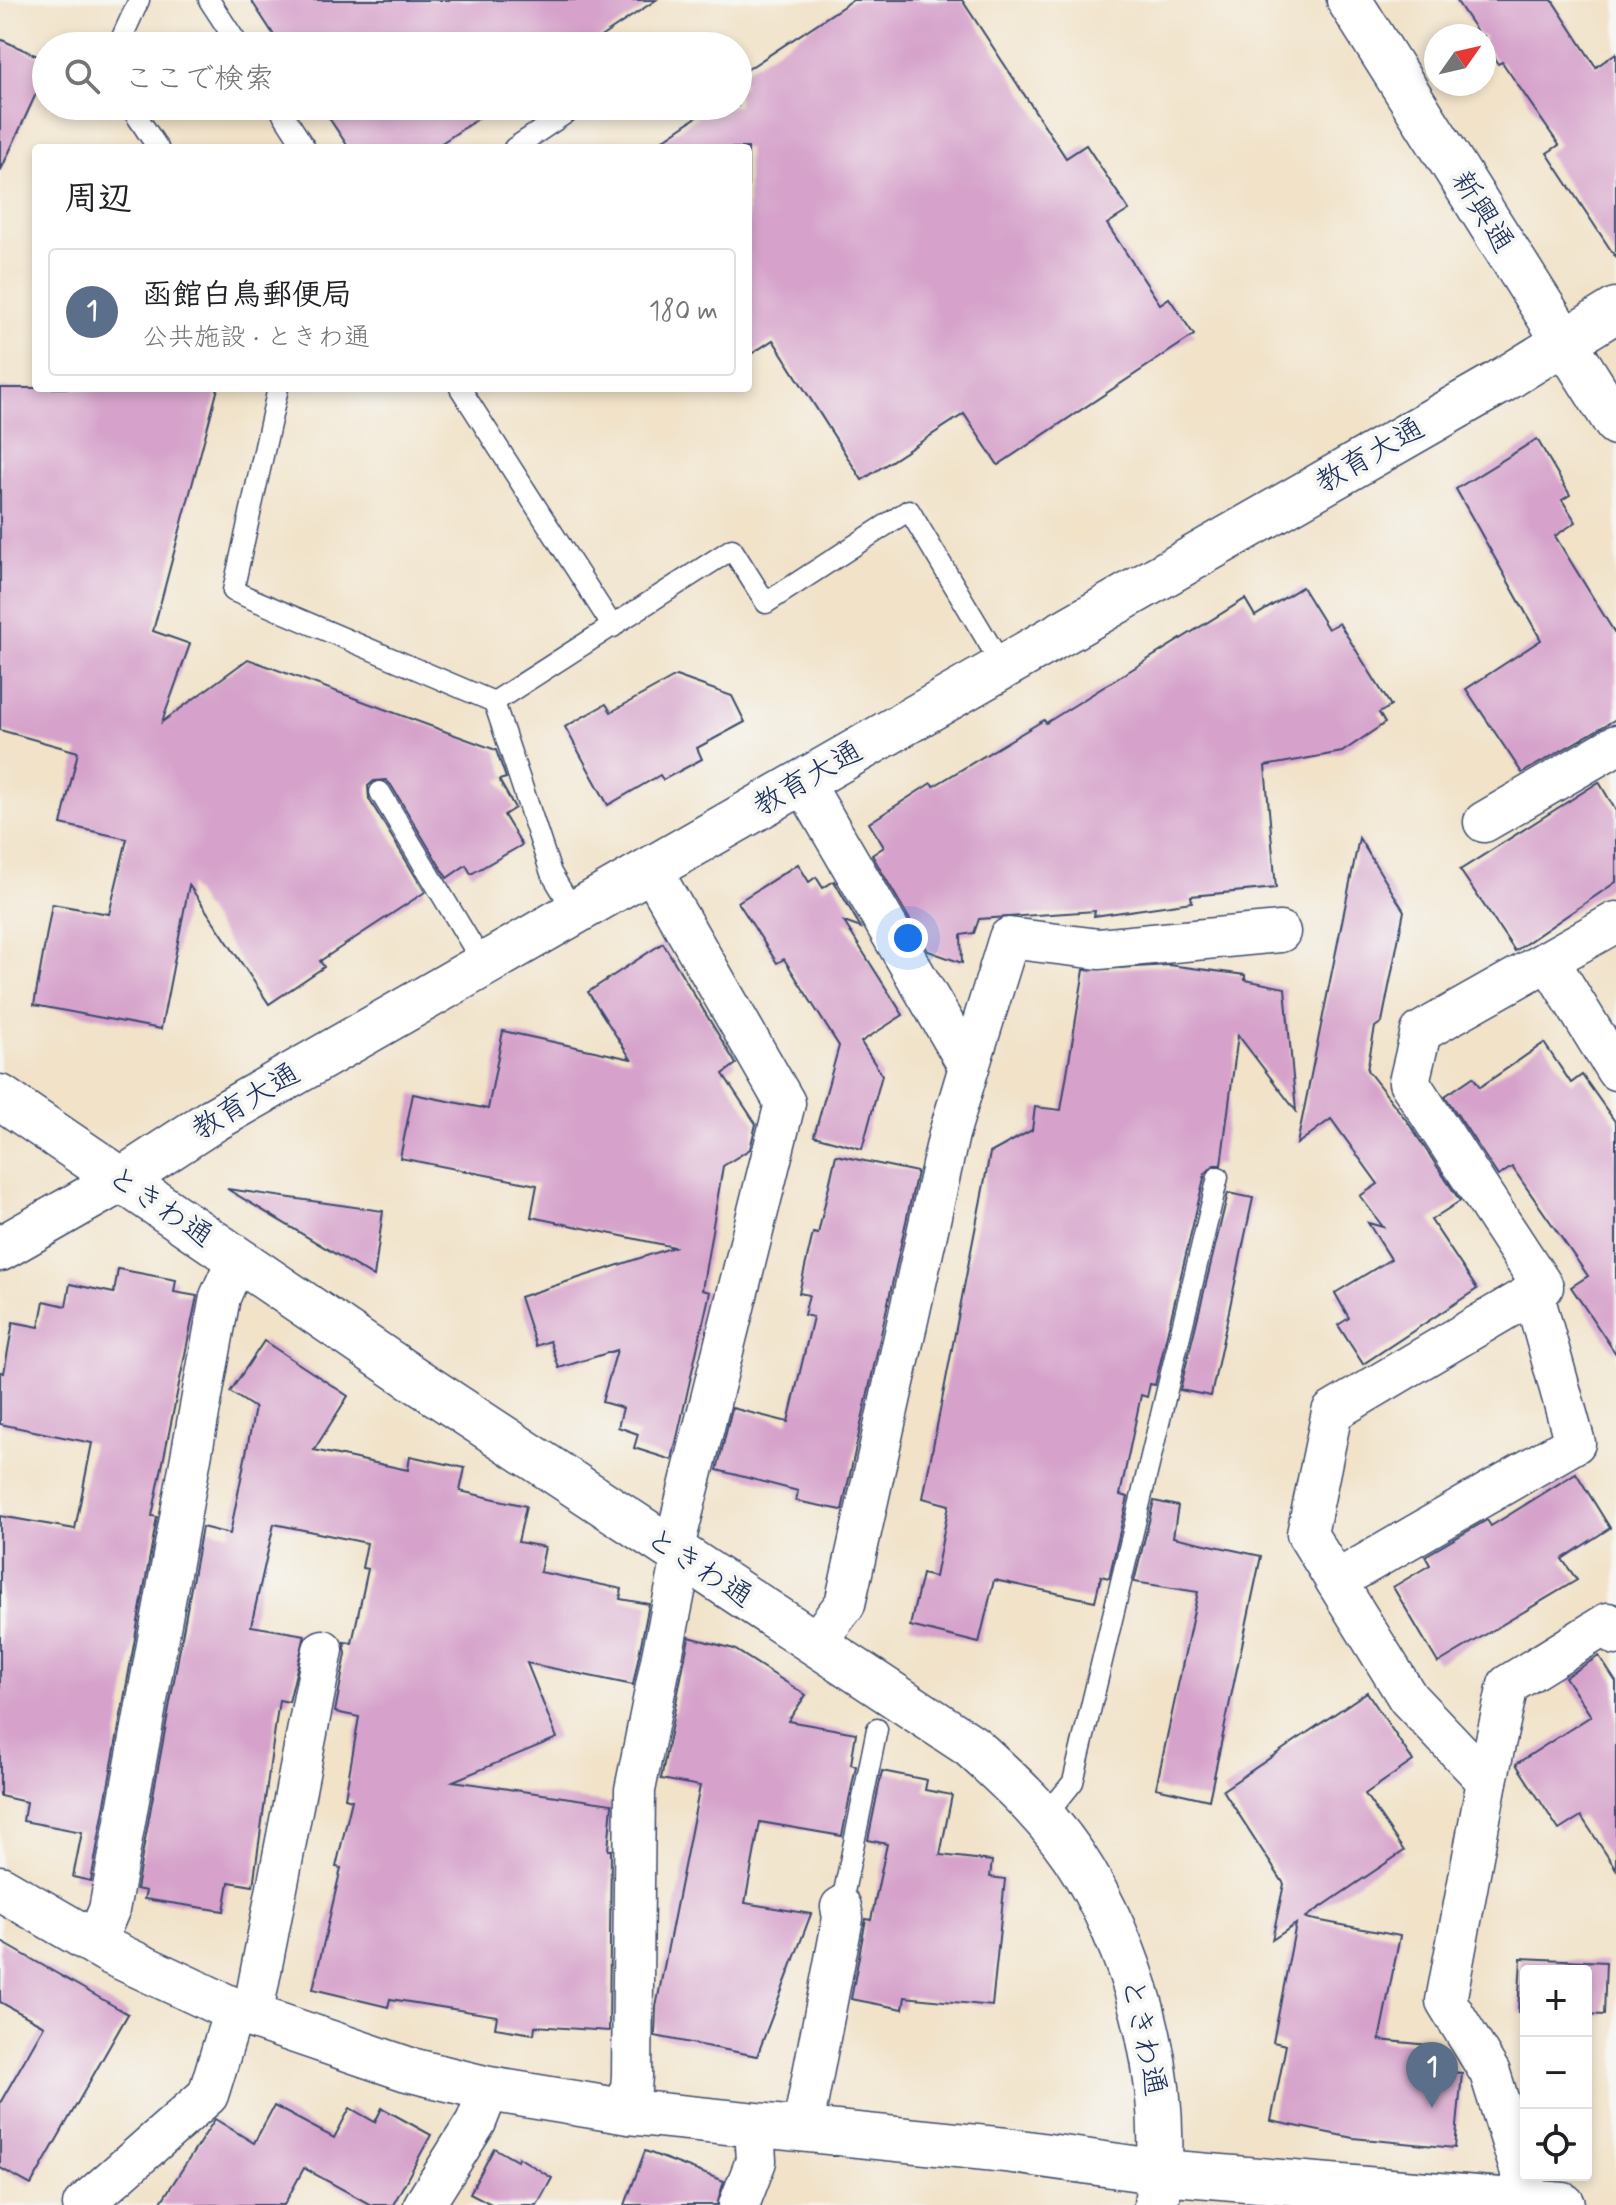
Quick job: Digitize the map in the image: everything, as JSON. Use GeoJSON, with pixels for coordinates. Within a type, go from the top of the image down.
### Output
{"type":"FeatureCollection","features":[{"type":"Feature","properties":{"kind":"street","name":"新興通"},"geometry":{"type":"LineString","coordinates":[[1349,0],[1616,423]]}},
{"type":"Feature","properties":{"kind":"street","name":"教育大通"},"geometry":{"type":"LineString","coordinates":[[0,1249],[121,1180],[213,1120],[1003,667],[1616,310]]}},
{"type":"Feature","properties":{"kind":"street"},"geometry":{"type":"LineString","coordinates":[[1484,822],[1616,745]]}},
{"type":"Feature","properties":{"kind":"street"},"geometry":{"type":"LineString","coordinates":[[803,782],[969,1067]]}},
{"type":"Feature","properties":{"kind":"street"},"geometry":{"type":"LineString","coordinates":[[629,2112],[635,1790],[678,1554],[785,1103],[651,869]]}},
{"type":"Feature","properties":{"kind":"street"},"geometry":{"type":"LineString","coordinates":[[1487,1781],[1408,1698],[1307,1534],[1332,1412],[1543,1287],[1409,1082],[1421,1032],[1616,922]]}},
{"type":"Feature","properties":{"kind":"street"},"geometry":{"type":"LineString","coordinates":[[815,1643],[845,1604],[949,1134],[1009,938],[1099,949],[1280,932]]}},
{"type":"Feature","properties":{"kind":"street"},"geometry":{"type":"LineString","coordinates":[[1549,961],[1616,1070]]}},
{"type":"Feature","properties":{"kind":"street","name":"ときわ通"},"geometry":{"type":"LineString","coordinates":[[0,1097],[678,1554],[971,1746],[1044,1818],[1083,1871],[1118,1939],[1142,2011],[1159,2107],[1159,2188]]}},
{"type":"Feature","properties":{"kind":"street"},"geometry":{"type":"LineString","coordinates":[[95,1943],[109,1910],[220,1297],[237,1259]]}},
{"type":"Feature","properties":{"kind":"street"},"geometry":{"type":"LineString","coordinates":[[1336,1581],[1575,1443],[1533,1292]]}},
{"type":"Feature","properties":{"kind":"street"},"geometry":{"type":"LineString","coordinates":[[0,1888],[95,1943],[243,2014],[407,2069],[489,2089],[629,2112],[754,2127],[1006,2150],[1159,2188],[1552,2204],[1490,2073],[1446,2001],[1508,1685],[1608,1623],[1616,1635]]}},
{"type":"Feature","properties":{"kind":"street"},"geometry":{"type":"LineString","coordinates":[[83,2205],[208,2095],[243,2014],[323,1650]]}},
{"type":"Feature","properties":{"kind":"street"},"geometry":{"type":"LineString","coordinates":[[802,2131],[843,1918],[841,1907]]}},
{"type":"Feature","properties":{"kind":"street"},"geometry":{"type":"LineString","coordinates":[[424,2205],[476,2122],[489,2089]]}},
{"type":"Feature","properties":{"kind":"street"},"geometry":{"type":"LineString","coordinates":[[739,2205],[756,2161],[754,2127]]}},
{"type":"Feature","properties":{"kind":"lane"},"geometry":{"type":"LineString","coordinates":[[124,32],[139,0]]}},
{"type":"Feature","properties":{"kind":"lane"},"geometry":{"type":"LineString","coordinates":[[209,0],[230,32]]}},
{"type":"Feature","properties":{"kind":"lane"},"geometry":{"type":"LineString","coordinates":[[139,120],[155,144]]}},
{"type":"Feature","properties":{"kind":"lane"},"geometry":{"type":"LineString","coordinates":[[287,120],[302,144]]}},
{"type":"Feature","properties":{"kind":"lane"},"geometry":{"type":"LineString","coordinates":[[520,144],[556,120]]}},
{"type":"Feature","properties":{"kind":"lane"},"geometry":{"type":"LineString","coordinates":[[277,392],[233,591],[494,702],[551,873],[575,913]]}},
{"type":"Feature","properties":{"kind":"lane"},"geometry":{"type":"LineString","coordinates":[[463,392],[613,627]]}},
{"type":"Feature","properties":{"kind":"lane"},"geometry":{"type":"LineString","coordinates":[[494,702],[732,549],[766,603],[909,510],[1003,667]]}},
{"type":"Feature","properties":{"kind":"lane"},"geometry":{"type":"LineString","coordinates":[[380,792],[484,965]]}},
{"type":"Feature","properties":{"kind":"lane"},"geometry":{"type":"LineString","coordinates":[[1044,1818],[1073,1782],[1218,1177]]}},
{"type":"Feature","properties":{"kind":"lane"},"geometry":{"type":"LineString","coordinates":[[841,1907],[877,1729]]}},
{"type":"Feature","properties":{"kind":"building"},"geometry":{"type":"Polygon","coordinates":[[[251,0],[656,0],[608,32],[272,32],[251,0]]]}},
{"type":"Feature","properties":{"kind":"building"},"geometry":{"type":"Polygon","coordinates":[[[853,0],[962,0],[1066,158],[1086,145],[1129,210],[1107,224],[1160,304],[1169,298],[1194,335],[998,465],[964,414],[862,480],[773,340],[752,353],[752,144],[657,144],[692,120],[752,120],[752,66],[853,0]]]}},
{"type":"Feature","properties":{"kind":"building"},"geometry":{"type":"Polygon","coordinates":[[[1456,0],[1552,0],[1596,67],[1616,53],[1616,258],[1547,153],[1559,145],[1502,62],[1498,64],[1496,61],[1496,24],[1472,24],[1456,0]]]}},
{"type":"Feature","properties":{"kind":"building"},"geometry":{"type":"Polygon","coordinates":[[[0,39],[32,54],[32,102],[0,172],[0,39]]]}},
{"type":"Feature","properties":{"kind":"building"},"geometry":{"type":"Polygon","coordinates":[[[330,120],[476,120],[440,144],[346,144],[330,120]]]}},
{"type":"Feature","properties":{"kind":"building"},"geometry":{"type":"Polygon","coordinates":[[[0,388],[32,388],[32,392],[217,392],[153,631],[190,644],[162,722],[248,659],[496,750],[506,778],[499,780],[515,808],[504,815],[522,845],[471,874],[466,865],[447,878],[391,785],[386,780],[374,781],[368,786],[369,799],[425,892],[320,961],[324,967],[269,1004],[189,885],[161,1029],[34,1005],[52,904],[109,914],[127,839],[61,824],[78,752],[0,730],[0,388]]]}},
{"type":"Feature","properties":{"kind":"building"},"geometry":{"type":"Polygon","coordinates":[[[1537,439],[1570,495],[1562,500],[1576,522],[1555,536],[1616,635],[1616,719],[1522,773],[1466,689],[1541,640],[1456,489],[1537,439]]]}},
{"type":"Feature","properties":{"kind":"building"},"geometry":{"type":"Polygon","coordinates":[[[1302,587],[1328,629],[1339,623],[1391,706],[1379,713],[1385,723],[1342,752],[1265,766],[1276,888],[1191,896],[1192,902],[1094,916],[1095,911],[979,919],[974,933],[961,935],[962,963],[928,951],[872,855],[884,847],[869,823],[931,783],[934,786],[1044,720],[1046,723],[1245,599],[1255,616],[1302,587]]]}},
{"type":"Feature","properties":{"kind":"building"},"geometry":{"type":"Polygon","coordinates":[[[676,676],[732,696],[745,722],[697,748],[702,759],[663,780],[660,775],[608,805],[565,727],[606,704],[611,712],[676,676]]]}},
{"type":"Feature","properties":{"kind":"building"},"geometry":{"type":"Polygon","coordinates":[[[1599,782],[1616,811],[1616,882],[1515,951],[1460,870],[1599,782]]]}},
{"type":"Feature","properties":{"kind":"building"},"geometry":{"type":"Polygon","coordinates":[[[1359,838],[1404,911],[1382,1022],[1375,1027],[1367,1070],[1407,1121],[1460,1201],[1431,1220],[1477,1289],[1363,1364],[1338,1325],[1349,1318],[1335,1293],[1391,1259],[1368,1223],[1383,1227],[1360,1196],[1378,1184],[1331,1119],[1297,1144],[1359,838]]]}},
{"type":"Feature","properties":{"kind":"building"},"geometry":{"type":"Polygon","coordinates":[[[798,864],[809,882],[816,877],[823,888],[834,881],[861,928],[844,922],[903,1015],[861,1042],[882,1075],[862,1149],[814,1136],[839,1046],[784,959],[777,963],[738,902],[798,864]]]}},
{"type":"Feature","properties":{"kind":"building"},"geometry":{"type":"Polygon","coordinates":[[[663,943],[736,1064],[723,1074],[756,1124],[750,1149],[723,1166],[702,1290],[710,1292],[672,1460],[634,1448],[638,1434],[618,1427],[623,1408],[602,1402],[617,1350],[559,1368],[550,1341],[536,1346],[520,1297],[674,1247],[531,1217],[537,1185],[400,1158],[413,1094],[488,1109],[503,1031],[631,1059],[588,992],[663,943]]]}},
{"type":"Feature","properties":{"kind":"building"},"geometry":{"type":"Polygon","coordinates":[[[1169,965],[1245,975],[1245,980],[1285,988],[1296,1111],[1238,1035],[1221,1165],[1214,1165],[1205,1174],[1155,1385],[1150,1384],[1147,1397],[1141,1395],[1120,1495],[1128,1497],[1109,1578],[1101,1576],[1095,1601],[994,1580],[979,1643],[910,1626],[922,1574],[935,1577],[949,1505],[923,1498],[990,1153],[1032,1130],[1035,1107],[1061,1110],[1084,970],[1169,965]]]}},
{"type":"Feature","properties":{"kind":"building"},"geometry":{"type":"Polygon","coordinates":[[[1544,1043],[1571,1083],[1582,1075],[1616,1123],[1616,1354],[1571,1287],[1588,1276],[1512,1167],[1498,1176],[1445,1096],[1473,1077],[1480,1087],[1544,1043]]]}},
{"type":"Feature","properties":{"kind":"building"},"geometry":{"type":"Polygon","coordinates":[[[836,1155],[917,1172],[842,1510],[796,1501],[798,1491],[717,1470],[732,1408],[788,1422],[813,1317],[804,1315],[809,1295],[799,1293],[813,1233],[818,1234],[836,1155]]]}},
{"type":"Feature","properties":{"kind":"building"},"geometry":{"type":"Polygon","coordinates":[[[227,1189],[383,1211],[374,1277],[227,1189]]]}},
{"type":"Feature","properties":{"kind":"building"},"geometry":{"type":"Polygon","coordinates":[[[1228,1193],[1253,1198],[1211,1396],[1180,1390],[1228,1193]]]}},
{"type":"Feature","properties":{"kind":"building"},"geometry":{"type":"Polygon","coordinates":[[[118,1269],[176,1280],[174,1292],[197,1296],[152,1516],[157,1517],[91,1881],[73,1877],[82,1832],[23,1821],[26,1802],[0,1796],[0,1516],[75,1529],[92,1443],[0,1424],[0,1372],[4,1373],[13,1322],[39,1327],[44,1301],[66,1306],[70,1284],[114,1293],[118,1269]]]}},
{"type":"Feature","properties":{"kind":"building"},"geometry":{"type":"Polygon","coordinates":[[[264,1341],[348,1396],[314,1450],[408,1470],[410,1456],[465,1468],[460,1491],[526,1506],[518,1542],[545,1547],[540,1572],[622,1589],[620,1599],[649,1604],[633,1685],[527,1663],[557,1738],[453,1781],[612,1804],[608,1850],[611,1850],[609,2031],[535,2026],[534,2034],[495,2028],[497,2016],[390,1999],[388,2007],[313,1989],[341,1868],[336,1867],[352,1800],[345,1798],[359,1717],[335,1712],[346,1654],[344,1642],[352,1643],[368,1569],[362,1568],[367,1543],[274,1524],[251,1626],[305,1635],[289,1702],[279,1700],[253,1886],[229,1882],[224,1911],[144,1899],[146,1891],[136,1889],[202,1527],[230,1534],[255,1408],[230,1392],[264,1341]]]}},
{"type":"Feature","properties":{"kind":"building"},"geometry":{"type":"Polygon","coordinates":[[[1576,1473],[1610,1528],[1562,1559],[1577,1580],[1438,1663],[1393,1587],[1430,1565],[1425,1556],[1487,1520],[1491,1526],[1576,1473]]]}},
{"type":"Feature","properties":{"kind":"building"},"geometry":{"type":"Polygon","coordinates":[[[1154,1501],[1178,1506],[1173,1537],[1261,1556],[1209,1800],[1156,1788],[1198,1592],[1134,1582],[1154,1501]]]}},
{"type":"Feature","properties":{"kind":"building"},"geometry":{"type":"Polygon","coordinates":[[[689,1637],[734,1649],[806,1695],[788,1721],[856,1733],[851,1764],[856,1766],[842,1836],[760,1822],[745,1903],[811,1914],[757,2056],[655,2036],[656,2007],[700,1786],[661,1779],[689,1637]]]}},
{"type":"Feature","properties":{"kind":"building"},"geometry":{"type":"Polygon","coordinates":[[[1599,1656],[1616,1682],[1616,1869],[1581,1816],[1559,1830],[1516,1764],[1591,1716],[1565,1677],[1599,1656]]]}},
{"type":"Feature","properties":{"kind":"building"},"geometry":{"type":"Polygon","coordinates":[[[1367,1692],[1413,1761],[1365,1794],[1404,1851],[1305,1918],[1400,1936],[1379,2040],[1439,2046],[1437,2071],[1462,2073],[1455,2148],[1353,2138],[1271,2121],[1286,2045],[1273,2042],[1296,1924],[1272,1940],[1284,1884],[1223,1790],[1367,1692]]]}},
{"type":"Feature","properties":{"kind":"building"},"geometry":{"type":"Polygon","coordinates":[[[882,1771],[927,1780],[925,1790],[952,1795],[940,1855],[992,1861],[990,1877],[1005,1879],[992,2006],[905,1997],[903,2009],[851,1999],[866,1919],[871,1920],[887,1844],[868,1840],[882,1771]]]}},
{"type":"Feature","properties":{"kind":"building"},"geometry":{"type":"Polygon","coordinates":[[[0,1941],[128,2014],[31,2185],[0,2168],[0,2103],[44,2026],[0,2002],[0,1941]]]}},
{"type":"Feature","properties":{"kind":"building"},"geometry":{"type":"Polygon","coordinates":[[[1521,1958],[1606,1962],[1604,2015],[1592,2014],[1592,1965],[1521,1965],[1521,1958]]]}},
{"type":"Feature","properties":{"kind":"building"},"geometry":{"type":"Polygon","coordinates":[[[274,2106],[334,2138],[350,2108],[375,2122],[382,2108],[431,2135],[393,2205],[371,2205],[304,2168],[284,2205],[159,2205],[215,2119],[254,2143],[274,2106]]]}},
{"type":"Feature","properties":{"kind":"building"},"geometry":{"type":"Polygon","coordinates":[[[494,2148],[517,2161],[518,2157],[552,2178],[537,2205],[493,2205],[470,2193],[494,2148]]]}},
{"type":"Feature","properties":{"kind":"building"},"geometry":{"type":"Polygon","coordinates":[[[645,2151],[724,2181],[717,2205],[625,2205],[645,2151]]]}},
{"type":"Feature","properties":{"kind":"place","name":"函館白鳥郵便局"},"geometry":{"type":"Point","coordinates":[1432,2108]}}]}
